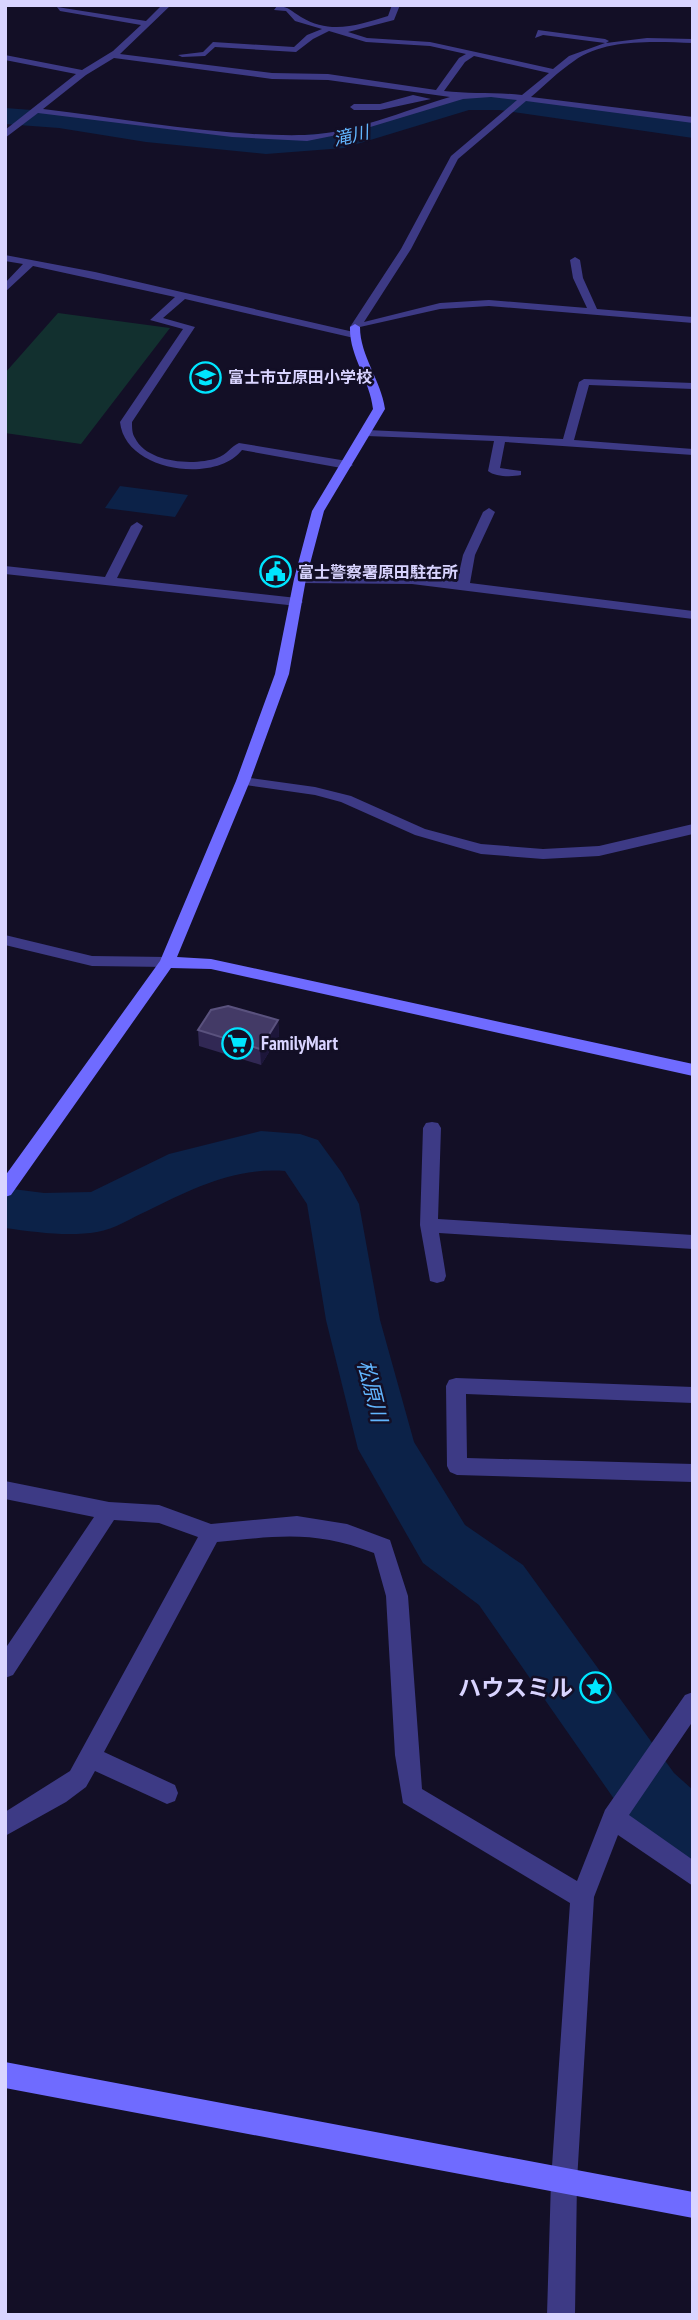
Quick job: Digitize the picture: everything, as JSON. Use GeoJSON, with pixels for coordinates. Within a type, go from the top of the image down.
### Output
{"type":"FeatureCollection","features":[{"type":"Feature","properties":{"kind":"street"},"geometry":{"type":"LineString","coordinates":[[5,135],[39,111],[83,73],[114,54],[167,5]]}},
{"type":"Feature","properties":{"kind":"street"},"geometry":{"type":"LineString","coordinates":[[339,32],[391,18],[396,5]]}},
{"type":"Feature","properties":{"kind":"street"},"geometry":{"type":"LineString","coordinates":[[277,8],[288,9],[298,19],[366,40],[430,44],[554,72]]}},
{"type":"Feature","properties":{"kind":"street"},"geometry":{"type":"LineString","coordinates":[[60,9],[146,23]]}},
{"type":"Feature","properties":{"kind":"street"},"geometry":{"type":"LineString","coordinates":[[114,54],[200,56],[213,44],[296,50],[310,37],[328,29]]}},
{"type":"Feature","properties":{"kind":"street"},"geometry":{"type":"LineString","coordinates":[[538,36],[541,32],[613,42]]}},
{"type":"Feature","properties":{"kind":"street"},"geometry":{"type":"LineString","coordinates":[[355,331],[406,249],[454,158],[554,72],[585,50],[653,41],[693,41]]}},
{"type":"Feature","properties":{"kind":"street"},"geometry":{"type":"LineString","coordinates":[[39,111],[232,134],[307,138],[354,129],[441,97],[462,60],[474,53]]}},
{"type":"Feature","properties":{"kind":"street"},"geometry":{"type":"LineString","coordinates":[[114,54],[272,76],[328,77],[441,97]]}},
{"type":"Feature","properties":{"kind":"street"},"geometry":{"type":"LineString","coordinates":[[5,57],[83,73]]}},
{"type":"Feature","properties":{"kind":"street"},"geometry":{"type":"LineString","coordinates":[[354,107],[380,107],[413,98],[491,94],[693,120]]}},
{"type":"Feature","properties":{"kind":"street"},"geometry":{"type":"LineString","coordinates":[[5,258],[355,331],[440,306],[489,303],[693,320]]}},
{"type":"Feature","properties":{"kind":"street"},"geometry":{"type":"LineString","coordinates":[[575,260],[578,278],[594,313]]}},
{"type":"Feature","properties":{"kind":"street"},"geometry":{"type":"LineString","coordinates":[[5,289],[30,263]]}},
{"type":"Feature","properties":{"kind":"street"},"geometry":{"type":"LineString","coordinates":[[183,295],[155,320],[190,327],[126,422],[127,437],[135,448],[149,458],[179,464],[204,465],[228,458],[239,446],[347,465]]}},
{"type":"Feature","properties":{"kind":"street"},"geometry":{"type":"LineString","coordinates":[[5,1190],[167,962],[243,781],[282,674],[300,579],[318,511],[379,410],[379,394],[355,331]]}},
{"type":"Feature","properties":{"kind":"street"},"geometry":{"type":"LineString","coordinates":[[568,443],[584,382],[693,386]]}},
{"type":"Feature","properties":{"kind":"street"},"geometry":{"type":"LineString","coordinates":[[367,433],[500,438],[693,452]]}},
{"type":"Feature","properties":{"kind":"street"},"geometry":{"type":"LineString","coordinates":[[500,438],[494,471],[517,473]]}},
{"type":"Feature","properties":{"kind":"street"},"geometry":{"type":"LineString","coordinates":[[463,586],[469,555],[489,512]]}},
{"type":"Feature","properties":{"kind":"street"},"geometry":{"type":"LineString","coordinates":[[109,581],[137,526]]}},
{"type":"Feature","properties":{"kind":"street"},"geometry":{"type":"LineString","coordinates":[[5,570],[297,602]]}},
{"type":"Feature","properties":{"kind":"street"},"geometry":{"type":"LineString","coordinates":[[300,579],[412,580],[693,615]]}},
{"type":"Feature","properties":{"kind":"street"},"geometry":{"type":"LineString","coordinates":[[243,781],[315,790],[346,799],[420,832],[481,849],[543,854],[599,851],[693,829]]}},
{"type":"Feature","properties":{"kind":"street"},"geometry":{"type":"LineString","coordinates":[[5,940],[92,961],[211,964],[693,1070]]}},
{"type":"Feature","properties":{"kind":"street"},"geometry":{"type":"LineString","coordinates":[[432,1128],[429,1225],[436,1276]]}},
{"type":"Feature","properties":{"kind":"street"},"geometry":{"type":"LineString","coordinates":[[429,1225],[693,1242]]}},
{"type":"Feature","properties":{"kind":"street"},"geometry":{"type":"LineString","coordinates":[[693,1395],[456,1386],[457,1466],[693,1473]]}},
{"type":"Feature","properties":{"kind":"street"},"geometry":{"type":"LineString","coordinates":[[5,1490],[108,1511],[159,1514],[211,1534],[296,1525],[347,1533],[383,1547],[397,1596],[406,1755],[411,1795],[582,1897]]}},
{"type":"Feature","properties":{"kind":"street"},"geometry":{"type":"LineString","coordinates":[[5,1668],[108,1511]]}},
{"type":"Feature","properties":{"kind":"street"},"geometry":{"type":"LineString","coordinates":[[5,1825],[78,1779],[211,1534]]}},
{"type":"Feature","properties":{"kind":"street"},"geometry":{"type":"LineString","coordinates":[[561,2315],[565,2181],[582,1897],[617,1812],[693,1702]]}},
{"type":"Feature","properties":{"kind":"street"},"geometry":{"type":"LineString","coordinates":[[90,1757],[167,1793]]}},
{"type":"Feature","properties":{"kind":"street"},"geometry":{"type":"LineString","coordinates":[[617,1812],[693,1874]]}},
{"type":"Feature","properties":{"kind":"street"},"geometry":{"type":"LineString","coordinates":[[5,2075],[693,2204]]}},
{"type":"Feature","properties":{"kind":"green space"},"geometry":{"type":"Polygon","coordinates":[[[58,313],[170,328],[81,444],[5,433],[5,373],[58,313]]]}},
{"type":"Feature","properties":{"kind":"water"},"geometry":{"type":"Polygon","coordinates":[[[120,486],[188,495],[175,517],[105,508],[120,486]]]}},
{"type":"Feature","properties":{"kind":"building"},"geometry":{"type":"Polygon","coordinates":[[[228,1006],[278,1020],[260,1049],[198,1030],[211,1010],[228,1006]]]}},
{"type":"Feature","properties":{"kind":"waterway","name":"滝川"},"geometry":{"type":"LineString","coordinates":[[5,116],[59,120],[146,134],[266,146],[344,140],[467,102],[499,102],[693,130]]}},
{"type":"Feature","properties":{"kind":"waterway","name":"松原川"},"geometry":{"type":"LineString","coordinates":[[5,1208],[44,1213],[97,1212],[187,1168],[261,1150],[300,1153],[333,1204],[353,1320],[387,1449],[444,1544],[501,1585],[651,1796],[693,1837]]}},
{"type":"Feature","properties":{"kind":"place","name":"富士市立原田小学校"},"geometry":{"type":"Point","coordinates":[205,377]}},
{"type":"Feature","properties":{"kind":"place","name":"富士警察署原田駐在所"},"geometry":{"type":"Point","coordinates":[275,572]}},
{"type":"Feature","properties":{"kind":"place","name":"FamilyMart"},"geometry":{"type":"Point","coordinates":[238,1043]}},
{"type":"Feature","properties":{"kind":"place","name":"ハウスミル"},"geometry":{"type":"Point","coordinates":[596,1688]}}]}
